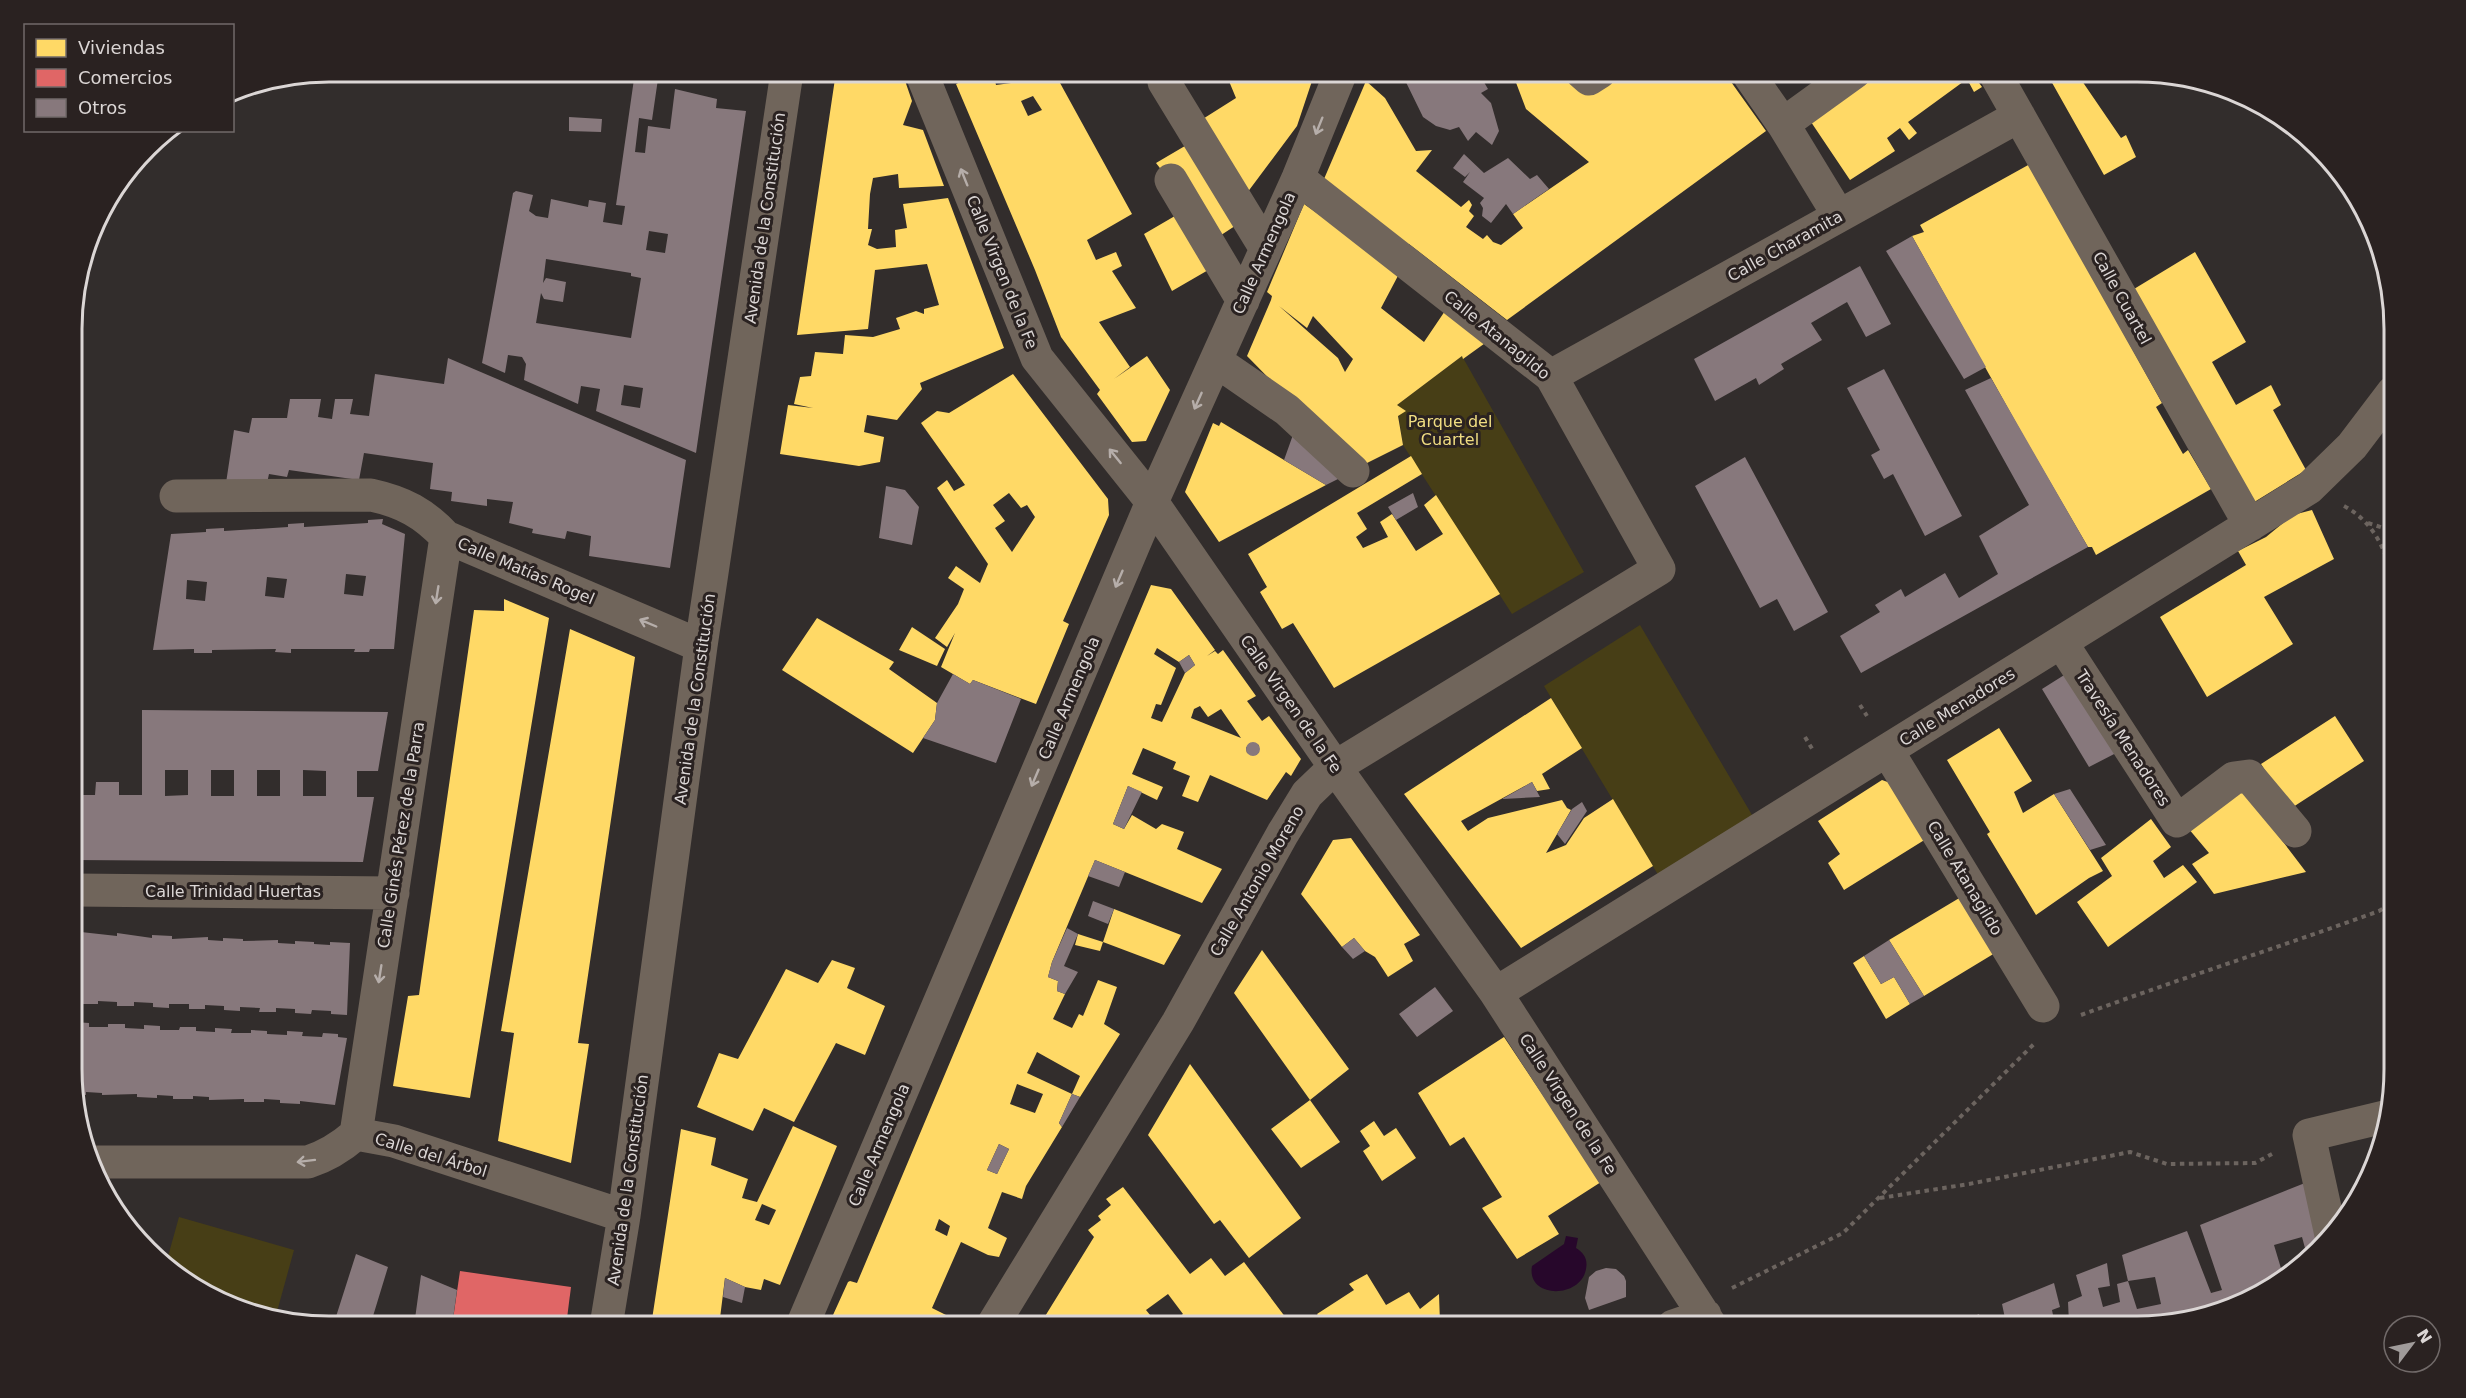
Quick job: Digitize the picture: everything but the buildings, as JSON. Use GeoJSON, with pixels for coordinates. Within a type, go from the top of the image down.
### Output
{"type":"FeatureCollection","features":[{"type":"Feature","properties":{"kind":"street","name":"Avenida de la Constitución"},"geometry":{"type":"LineString","coordinates":[[608,1316],[624,1216],[701,646],[786,82]]}},
{"type":"Feature","properties":{"kind":"street","name":"Calle Virgen de la Fe"},"geometry":{"type":"LineString","coordinates":[[925,82],[1037,358],[1152,502],[1335,767],[1496,993],[1704,1314]]}},
{"type":"Feature","properties":{"kind":"street"},"geometry":{"type":"LineString","coordinates":[[1164,82],[1266,249]]}},
{"type":"Feature","properties":{"kind":"street","name":"Calle Armengola"},"geometry":{"type":"LineString","coordinates":[[806,1316],[1152,502],[1298,178],[1337,82]]}},
{"type":"Feature","properties":{"kind":"street"},"geometry":{"type":"LineString","coordinates":[[1754,82],[1783,124],[1839,216]]}},
{"type":"Feature","properties":{"kind":"street"},"geometry":{"type":"LineString","coordinates":[[1783,124],[1841,82]]}},
{"type":"Feature","properties":{"kind":"street","name":"Calle Cuartel"},"geometry":{"type":"LineString","coordinates":[[2000,82],[2250,525]]}},
{"type":"Feature","properties":{"kind":"street","name":"Calle Charamita"},"geometry":{"type":"LineString","coordinates":[[1551,376],[2019,116]]}},
{"type":"Feature","properties":{"kind":"street","name":"Calle Atanagildo"},"geometry":{"type":"LineString","coordinates":[[1298,178],[1551,376],[1659,569]]}},
{"type":"Feature","properties":{"kind":"street"},"geometry":{"type":"LineString","coordinates":[[1171,180],[1243,301]]}},
{"type":"Feature","properties":{"kind":"street"},"geometry":{"type":"LineString","coordinates":[[1216,361],[1287,410],[1353,471]]}},
{"type":"Feature","properties":{"kind":"street","name":"Calle Menadores"},"geometry":{"type":"LineString","coordinates":[[1496,993],[2308,488],[2352,446],[2384,404]]}},
{"type":"Feature","properties":{"kind":"street","name":"Calle Matías Rogel"},"geometry":{"type":"LineString","coordinates":[[176,496],[371,495],[392,500],[413,508],[431,521],[446,537],[701,646]]}},
{"type":"Feature","properties":{"kind":"street","name":"Calle Ginés Pérez de la Parra"},"geometry":{"type":"LineString","coordinates":[[356,1134],[446,537]]}},
{"type":"Feature","properties":{"kind":"street","name":"Calle Antonio Moreno"},"geometry":{"type":"LineString","coordinates":[[998,1316],[1178,1023],[1307,794],[1335,767],[1659,569]]}},
{"type":"Feature","properties":{"kind":"street","name":"Travesía Menadores"},"geometry":{"type":"LineString","coordinates":[[2061,642],[2177,821],[2234,778],[2250,776],[2295,831]]}},
{"type":"Feature","properties":{"kind":"street","name":"Calle Atanagildo"},"geometry":{"type":"LineString","coordinates":[[1887,750],[2049,1015]]}},
{"type":"Feature","properties":{"kind":"street","name":"Calle Trinidad Huertas"},"geometry":{"type":"LineString","coordinates":[[82,890],[393,892]]}},
{"type":"Feature","properties":{"kind":"street"},"geometry":{"type":"LineString","coordinates":[[2329,1224],[2309,1135],[2379,1118]]}},
{"type":"Feature","properties":{"kind":"street","name":"Calle del Árbol"},"geometry":{"type":"LineString","coordinates":[[101,1162],[308,1162],[343,1146],[356,1134],[394,1141],[624,1216]]}},
{"type":"Feature","properties":{"kind":"path"},"geometry":{"type":"LineString","coordinates":[[2308,488],[2349,509],[2373,528],[2384,552]]}},
{"type":"Feature","properties":{"kind":"path"},"geometry":{"type":"LineString","coordinates":[[2365,522],[2384,528]]}},
{"type":"Feature","properties":{"kind":"path"},"geometry":{"type":"LineString","coordinates":[[1704,1314],[1750,1281],[1844,1233],[2049,1015],[2151,989],[2267,952],[2384,908]]}},
{"type":"Feature","properties":{"kind":"path"},"geometry":{"type":"LineString","coordinates":[[1879,1198],[1969,1184],[2130,1152],[2167,1164],[2255,1163],[2309,1135]]}},
{"type":"Feature","properties":{"kind":"green space","name":"Parque del Cuartel"},"geometry":{"type":"Polygon","coordinates":[[[1462,356],[1584,572],[1512,614],[1403,445],[1397,405],[1462,356]]]}},
{"type":"Feature","properties":{"kind":"green space"},"geometry":{"type":"Polygon","coordinates":[[[1640,625],[1755,820],[1660,878],[1544,686],[1640,625]]]}},
{"type":"Feature","properties":{"kind":"green space"},"geometry":{"type":"Polygon","coordinates":[[[179,1217],[294,1250],[277,1310],[220,1290],[192,1274],[168,1255],[179,1217]]]}},
{"type":"Feature","properties":{"kind":"shaded area"},"geometry":{"type":"Polygon","coordinates":[[[1566,1236],[1578,1238],[1576,1248],[1585,1257],[1586,1269],[1582,1279],[1575,1286],[1555,1291],[1545,1289],[1537,1285],[1532,1277],[1532,1266],[1564,1244],[1566,1236]]]}}]}
